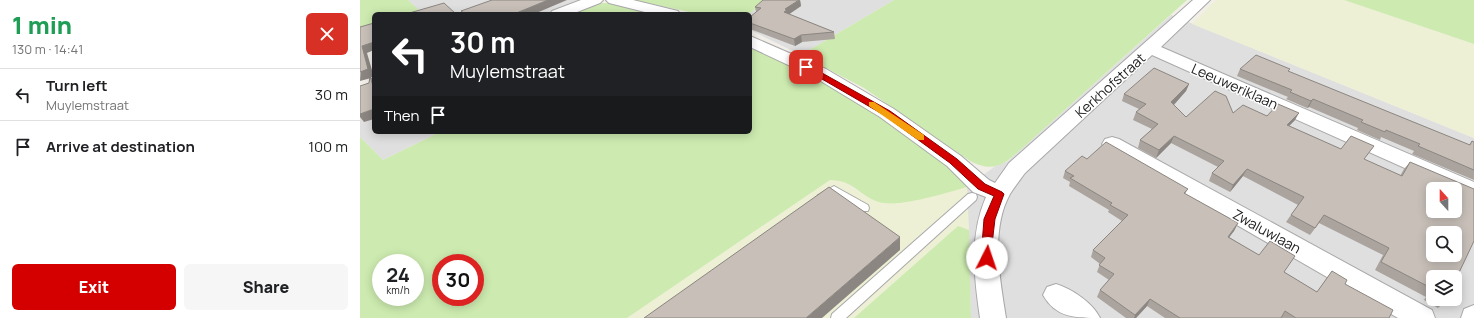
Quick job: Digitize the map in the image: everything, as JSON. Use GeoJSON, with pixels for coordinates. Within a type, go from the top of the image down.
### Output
{"type":"FeatureCollection","features":[{"type":"Feature","properties":{"kind":"street"},"geometry":{"type":"LineString","coordinates":[[563,12],[595,0]]}},
{"type":"Feature","properties":{"kind":"street"},"geometry":{"type":"LineString","coordinates":[[614,0],[664,12]]}},
{"type":"Feature","properties":{"kind":"street","name":"Kerkhofstraat"},"geometry":{"type":"LineString","coordinates":[[993,318],[986,270],[990,219],[999,194],[1017,168],[1202,0]]}},
{"type":"Feature","properties":{"kind":"street"},"geometry":{"type":"LineString","coordinates":[[752,42],[820,73],[887,113],[954,161],[981,186],[999,194]]}},
{"type":"Feature","properties":{"kind":"street","name":"Leeuweriklaan"},"geometry":{"type":"LineString","coordinates":[[1150,48],[1474,191]]}},
{"type":"Feature","properties":{"kind":"street","name":"Zwaluwlaan"},"geometry":{"type":"LineString","coordinates":[[1112,144],[1422,318]]}},
{"type":"Feature","properties":{"kind":"street"},"geometry":{"type":"LineString","coordinates":[[1056,295],[1087,318]]}},
{"type":"Feature","properties":{"kind":"lane"},"geometry":{"type":"LineString","coordinates":[[814,204],[834,190],[864,208]]}},
{"type":"Feature","properties":{"kind":"lane"},"geometry":{"type":"LineString","coordinates":[[838,318],[972,197]]}},
{"type":"Feature","properties":{"kind":"shaded area"},"geometry":{"type":"Polygon","coordinates":[[[408,0],[587,0],[557,12],[418,12],[408,0]]]}},
{"type":"Feature","properties":{"kind":"shaded area"},"geometry":{"type":"Polygon","coordinates":[[[766,0],[894,0],[801,55],[752,31],[751,12],[766,0]]]}},
{"type":"Feature","properties":{"kind":"shaded area"},"geometry":{"type":"Polygon","coordinates":[[[1171,15],[1474,138],[1474,318],[971,318],[967,187],[994,167],[1008,161],[1171,15]]]}},
{"type":"Feature","properties":{"kind":"shaded area"},"geometry":{"type":"Polygon","coordinates":[[[372,89],[372,134],[436,134],[383,160],[360,137],[360,93],[372,89]]]}},
{"type":"Feature","properties":{"kind":"green space"},"geometry":{"type":"Polygon","coordinates":[[[360,0],[408,0],[421,12],[372,12],[372,29],[360,32],[360,0]]]}},
{"type":"Feature","properties":{"kind":"green space"},"geometry":{"type":"Polygon","coordinates":[[[634,0],[766,0],[751,12],[689,12],[634,0]]]}},
{"type":"Feature","properties":{"kind":"green space"},"geometry":{"type":"Polygon","coordinates":[[[894,0],[1187,0],[1013,156],[1001,164],[987,167],[970,161],[864,88],[801,55],[894,0]]]}},
{"type":"Feature","properties":{"kind":"green space"},"geometry":{"type":"Polygon","coordinates":[[[1216,0],[1344,0],[1474,44],[1474,138],[1192,24],[1216,0]]]}},
{"type":"Feature","properties":{"kind":"green space"},"geometry":{"type":"Polygon","coordinates":[[[1344,0],[1474,0],[1474,44],[1344,0]]]}},
{"type":"Feature","properties":{"kind":"green space"},"geometry":{"type":"Polygon","coordinates":[[[602,3],[612,3],[647,12],[573,12],[602,3]]]}},
{"type":"Feature","properties":{"kind":"green space"},"geometry":{"type":"Polygon","coordinates":[[[752,47],[823,82],[893,124],[936,157],[967,187],[923,199],[899,203],[888,203],[879,202],[872,199],[851,185],[830,180],[627,318],[360,318],[360,137],[383,160],[436,134],[752,134],[752,47]]]}},
{"type":"Feature","properties":{"kind":"green space"},"geometry":{"type":"Polygon","coordinates":[[[830,180],[841,180],[866,196],[906,202],[967,187],[969,230],[958,226],[854,318],[627,318],[830,180]]]}},
{"type":"Feature","properties":{"kind":"green space"},"geometry":{"type":"Polygon","coordinates":[[[958,226],[969,230],[971,318],[854,318],[958,226]]]}},
{"type":"Feature","properties":{"kind":"building"},"geometry":{"type":"Polygon","coordinates":[[[492,0],[548,0],[519,12],[461,11],[492,0]]]}},
{"type":"Feature","properties":{"kind":"building"},"geometry":{"type":"Polygon","coordinates":[[[763,0],[799,0],[785,9],[787,10],[784,12],[834,32],[801,35],[794,39],[752,24],[752,15],[761,8],[755,7],[763,0]]]}},
{"type":"Feature","properties":{"kind":"building"},"geometry":{"type":"Polygon","coordinates":[[[444,3],[454,12],[413,12],[444,3]]]}},
{"type":"Feature","properties":{"kind":"building"},"geometry":{"type":"Polygon","coordinates":[[[372,24],[372,43],[362,46],[368,69],[360,72],[360,27],[372,24]]]}},
{"type":"Feature","properties":{"kind":"building"},"geometry":{"type":"Polygon","coordinates":[[[1256,55],[1290,69],[1288,71],[1470,145],[1472,141],[1474,142],[1474,170],[1418,146],[1420,144],[1386,130],[1385,132],[1361,122],[1363,120],[1313,99],[1311,101],[1290,92],[1292,90],[1240,69],[1256,55]]]}},
{"type":"Feature","properties":{"kind":"building"},"geometry":{"type":"Polygon","coordinates":[[[1154,68],[1189,84],[1171,102],[1186,117],[1215,91],[1226,96],[1233,113],[1243,105],[1267,116],[1278,104],[1299,113],[1287,125],[1341,149],[1351,136],[1374,146],[1364,159],[1402,176],[1410,162],[1457,182],[1426,182],[1426,218],[1462,218],[1462,184],[1474,189],[1474,241],[1460,270],[1426,270],[1426,285],[1381,262],[1389,248],[1324,215],[1315,228],[1291,215],[1304,197],[1247,169],[1233,185],[1212,173],[1224,161],[1174,136],[1159,150],[1140,140],[1158,124],[1136,112],[1146,104],[1124,94],[1154,68]]]}},
{"type":"Feature","properties":{"kind":"building"},"geometry":{"type":"Polygon","coordinates":[[[370,76],[372,83],[372,110],[360,114],[360,86],[369,83],[370,76]]]}},
{"type":"Feature","properties":{"kind":"building"},"geometry":{"type":"Polygon","coordinates":[[[1106,142],[1188,189],[1184,193],[1238,223],[1228,237],[1259,255],[1270,241],[1295,256],[1284,272],[1317,292],[1332,271],[1347,280],[1345,284],[1393,310],[1389,318],[1296,318],[1285,311],[1281,318],[1180,318],[1150,299],[1135,315],[1100,290],[1114,274],[1099,265],[1105,258],[1093,250],[1128,215],[1110,205],[1112,203],[1070,178],[1074,176],[1065,171],[1082,156],[1087,159],[1106,142]]]}},
{"type":"Feature","properties":{"kind":"building"},"geometry":{"type":"Polygon","coordinates":[[[829,187],[900,237],[806,318],[644,318],[829,187]]]}},
{"type":"Feature","properties":{"kind":"slow traffic"},"geometry":{"type":"LineString","coordinates":[[871,104],[887,113],[921,138]]}},
{"type":"Feature","properties":{"kind":"route"},"geometry":{"type":"LineString","coordinates":[[806,67],[820,73],[887,113],[954,161],[981,186],[999,194],[990,219],[987,258]]}}]}
